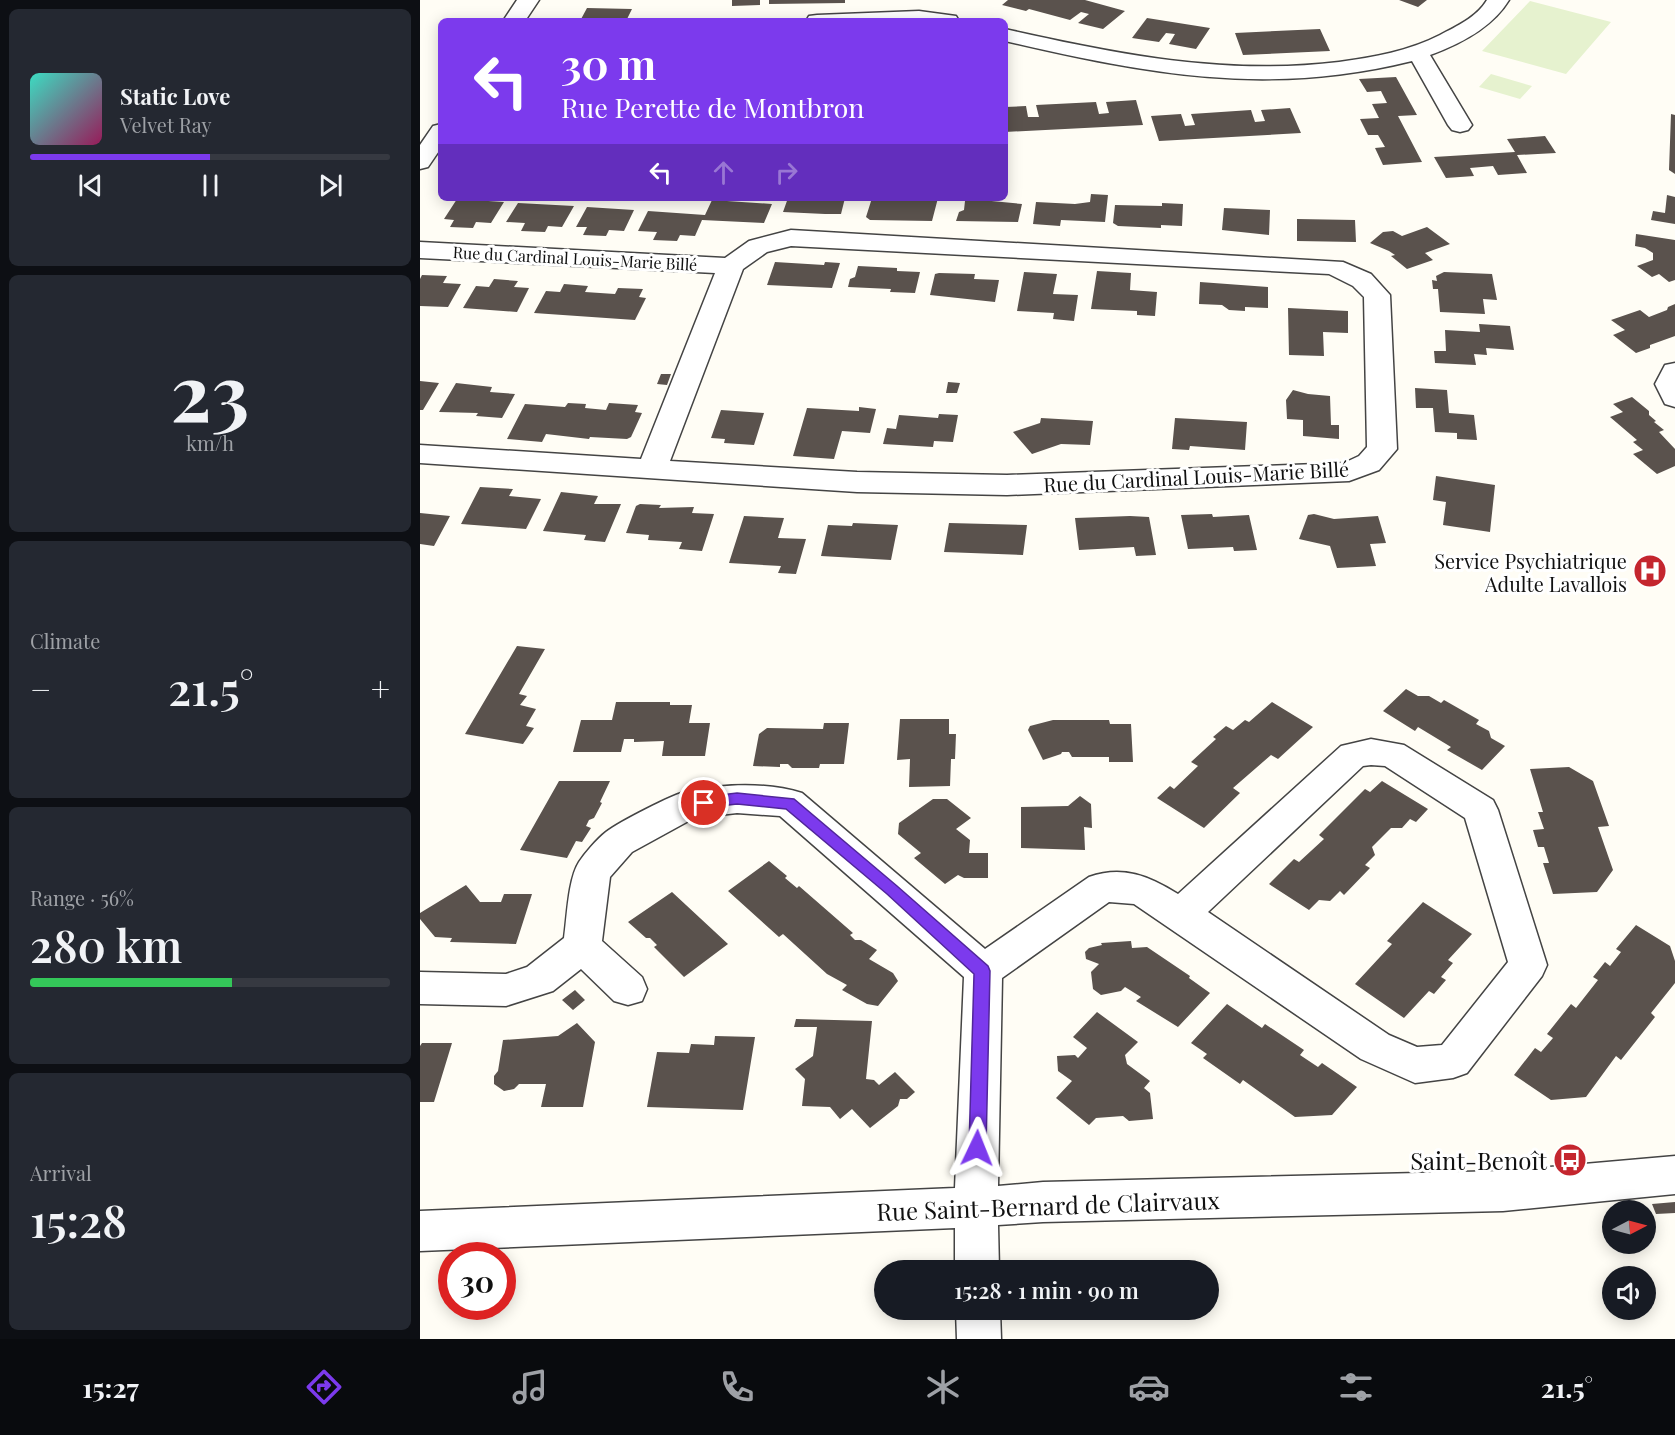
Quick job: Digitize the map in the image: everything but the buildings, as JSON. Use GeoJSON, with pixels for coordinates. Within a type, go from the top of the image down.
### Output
{"type":"FeatureCollection","features":[{"type":"Feature","properties":{"kind":"street"},"geometry":{"type":"LineString","coordinates":[[516,18],[528,0]]}},
{"type":"Feature","properties":{"kind":"street"},"geometry":{"type":"LineString","coordinates":[[1008,35],[1116,61],[1175,70],[1245,75],[1319,73],[1418,53],[1473,25],[1495,6],[1498,0]]}},
{"type":"Feature","properties":{"kind":"street"},"geometry":{"type":"LineString","coordinates":[[844,18],[923,9],[942,18]]}},
{"type":"Feature","properties":{"kind":"street"},"geometry":{"type":"LineString","coordinates":[[1418,53],[1460,125]]}},
{"type":"Feature","properties":{"kind":"street"},"geometry":{"type":"LineString","coordinates":[[420,162],[438,135]]}},
{"type":"Feature","properties":{"kind":"street","name":"Rue du Cardinal Louis-Marie Billé"},"geometry":{"type":"LineString","coordinates":[[420,454],[857,482],[1007,485],[1349,472],[1369,462],[1382,449],[1377,295],[1362,280],[1334,267],[791,238],[766,242],[744,253],[731,266],[652,468]]}},
{"type":"Feature","properties":{"kind":"street","name":"Rue du Cardinal Louis-Marie Billé"},"geometry":{"type":"LineString","coordinates":[[420,250],[731,266]]}},
{"type":"Feature","properties":{"kind":"street"},"geometry":{"type":"LineString","coordinates":[[1675,371],[1669,384],[1675,398]]}},
{"type":"Feature","properties":{"kind":"street"},"geometry":{"type":"LineString","coordinates":[[982,971],[1102,887],[1141,889],[1375,1047],[1415,1065],[1453,1061],[1528,965],[1480,810],[1392,754],[1371,752],[1353,755],[1181,914]]}},
{"type":"Feature","properties":{"kind":"street"},"geometry":{"type":"LineString","coordinates":[[420,988],[506,990],[539,980],[582,946],[592,872],[619,842],[687,805],[737,799],[789,803],[892,890],[982,971],[977,1260]]}},
{"type":"Feature","properties":{"kind":"street"},"geometry":{"type":"LineString","coordinates":[[582,946],[628,989]]}},
{"type":"Feature","properties":{"kind":"street","name":"Rue Saint-Bernard de Clairvaux"},"geometry":{"type":"LineString","coordinates":[[420,1231],[976,1207],[1043,1202],[1503,1191],[1675,1175]]}},
{"type":"Feature","properties":{"kind":"street"},"geometry":{"type":"LineString","coordinates":[[978,1320],[979,1339]]}},
{"type":"Feature","properties":{"kind":"green space"},"geometry":{"type":"Polygon","coordinates":[[[1530,1],[1611,22],[1566,74],[1482,51],[1530,1]]]}},
{"type":"Feature","properties":{"kind":"green space"},"geometry":{"type":"Polygon","coordinates":[[[1491,74],[1532,86],[1520,99],[1479,87],[1491,74]]]}},
{"type":"Feature","properties":{"kind":"place","name":"Service Psychiatrique Adulte Lavallois"},"geometry":{"type":"Point","coordinates":[1650,571]}},
{"type":"Feature","properties":{"kind":"place","name":"Saint-Benoît"},"geometry":{"type":"Point","coordinates":[1570,1160]}},
{"type":"Feature","properties":{"kind":"route"},"geometry":{"type":"LineString","coordinates":[[704,803],[737,799],[789,803],[892,890],[982,971],[977,1148]]}}]}
